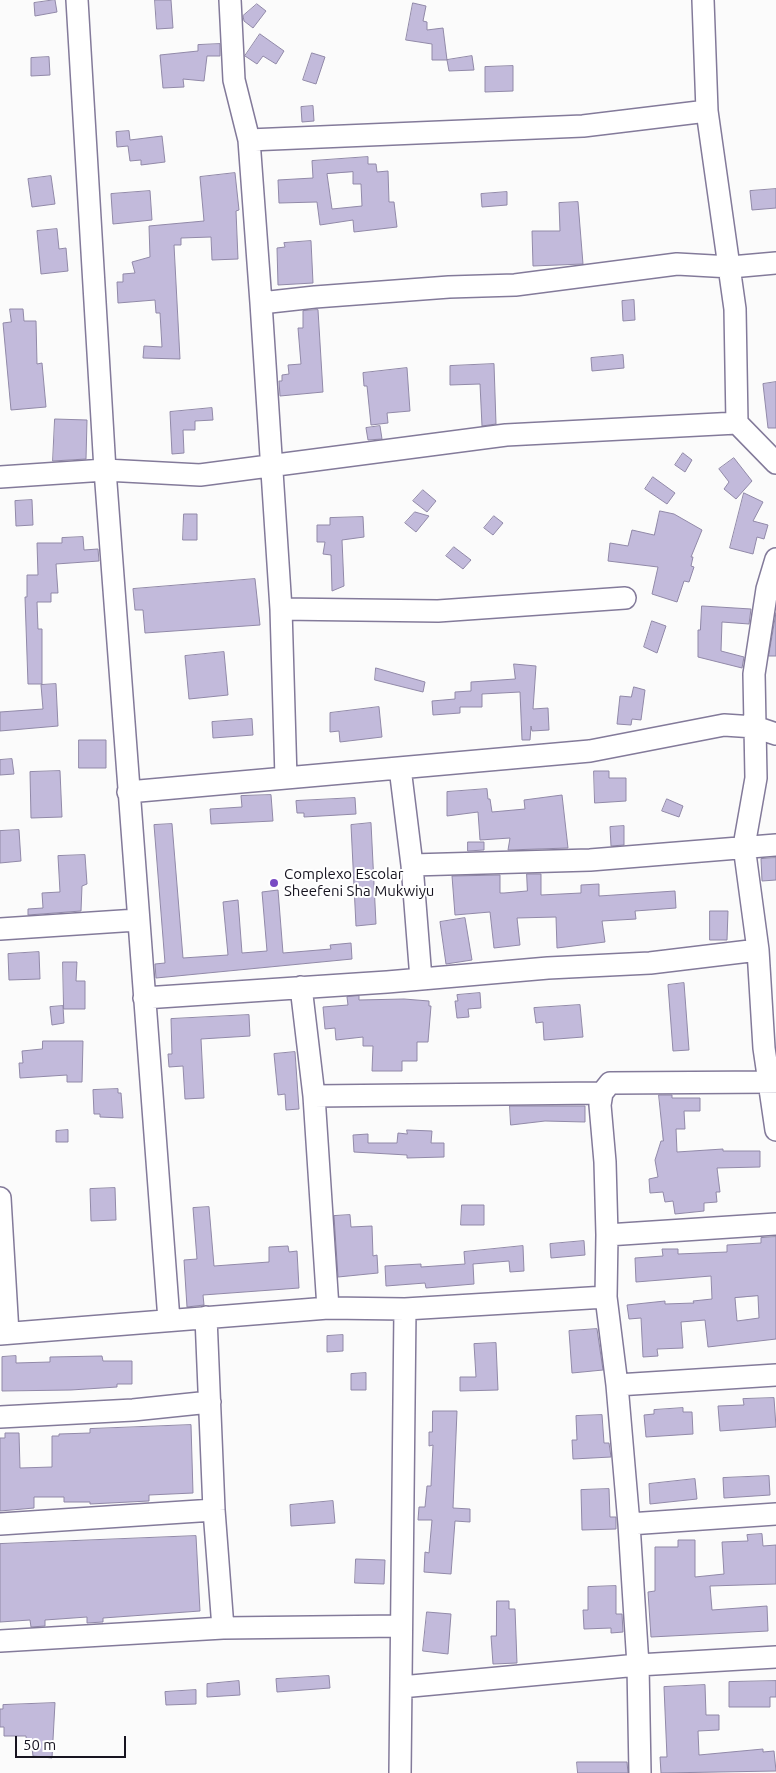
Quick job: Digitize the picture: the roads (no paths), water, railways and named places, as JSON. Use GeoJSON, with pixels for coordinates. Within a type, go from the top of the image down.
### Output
{"type":"FeatureCollection","features":[{"type":"Feature","properties":{"kind":"street"},"geometry":{"type":"LineString","coordinates":[[77,0],[105,470],[137,920],[169,1320]]}},
{"type":"Feature","properties":{"kind":"street"},"geometry":{"type":"LineString","coordinates":[[230,0],[234,80],[248,140],[261,303],[270,464],[281,609],[286,778]]}},
{"type":"Feature","properties":{"kind":"street"},"geometry":{"type":"LineString","coordinates":[[703,0],[707,111],[735,309],[737,423],[776,463]]}},
{"type":"Feature","properties":{"kind":"street"},"geometry":{"type":"LineString","coordinates":[[248,140],[583,126],[707,111]]}},
{"type":"Feature","properties":{"kind":"street"},"geometry":{"type":"LineString","coordinates":[[261,303],[449,287],[515,285],[677,264],[730,267],[776,263]]}},
{"type":"Feature","properties":{"kind":"street"},"geometry":{"type":"LineString","coordinates":[[0,477],[105,470],[200,475],[270,464],[506,435],[737,423]]}},
{"type":"Feature","properties":{"kind":"street"},"geometry":{"type":"LineString","coordinates":[[776,559],[766,589],[754,674],[756,778],[744,846],[758,950],[764,1048],[773,1082],[776,1130]]}},
{"type":"Feature","properties":{"kind":"street"},"geometry":{"type":"LineString","coordinates":[[281,609],[438,611],[625,598]]}},
{"type":"Feature","properties":{"kind":"street"},"geometry":{"type":"LineString","coordinates":[[128,792],[590,751],[724,725],[755,727],[776,734]]}},
{"type":"Feature","properties":{"kind":"street"},"geometry":{"type":"LineString","coordinates":[[400,768],[412,865],[421,979]]}},
{"type":"Feature","properties":{"kind":"street"},"geometry":{"type":"LineString","coordinates":[[412,865],[590,860],[744,846],[776,845]]}},
{"type":"Feature","properties":{"kind":"street"},"geometry":{"type":"LineString","coordinates":[[0,929],[137,920]]}},
{"type":"Feature","properties":{"kind":"street"},"geometry":{"type":"LineString","coordinates":[[144,998],[421,979],[548,968],[650,963],[758,950]]}},
{"type":"Feature","properties":{"kind":"street"},"geometry":{"type":"LineString","coordinates":[[301,987],[314,1096],[328,1308]]}},
{"type":"Feature","properties":{"kind":"street"},"geometry":{"type":"LineString","coordinates":[[640,1773],[638,1665],[628,1524],[606,1297],[605,1162],[600,1105],[602,1093],[610,1084],[773,1082]]}},
{"type":"Feature","properties":{"kind":"street"},"geometry":{"type":"LineString","coordinates":[[314,1096],[602,1093]]}},
{"type":"Feature","properties":{"kind":"street"},"geometry":{"type":"LineString","coordinates":[[0,1198],[4,1334],[328,1308],[405,1309],[606,1297]]}},
{"type":"Feature","properties":{"kind":"street"},"geometry":{"type":"LineString","coordinates":[[607,1235],[776,1224]]}},
{"type":"Feature","properties":{"kind":"street"},"geometry":{"type":"LineString","coordinates":[[400,1773],[405,1309]]}},
{"type":"Feature","properties":{"kind":"street"},"geometry":{"type":"LineString","coordinates":[[206,1317],[214,1510],[223,1628]]}},
{"type":"Feature","properties":{"kind":"street"},"geometry":{"type":"LineString","coordinates":[[616,1385],[776,1375]]}},
{"type":"Feature","properties":{"kind":"street"},"geometry":{"type":"LineString","coordinates":[[0,1417],[133,1410],[210,1402]]}},
{"type":"Feature","properties":{"kind":"street"},"geometry":{"type":"LineString","coordinates":[[0,1524],[214,1510]]}},
{"type":"Feature","properties":{"kind":"street"},"geometry":{"type":"LineString","coordinates":[[628,1524],[776,1514]]}},
{"type":"Feature","properties":{"kind":"street"},"geometry":{"type":"LineString","coordinates":[[0,1641],[223,1628],[401,1626]]}},
{"type":"Feature","properties":{"kind":"street"},"geometry":{"type":"LineString","coordinates":[[401,1687],[638,1665],[776,1657]]}},
{"type":"Feature","properties":{"kind":"place","name":"Complexo Escolar Sheefeni Sha Mukwiyu"},"geometry":{"type":"Point","coordinates":[274,883]}}]}
